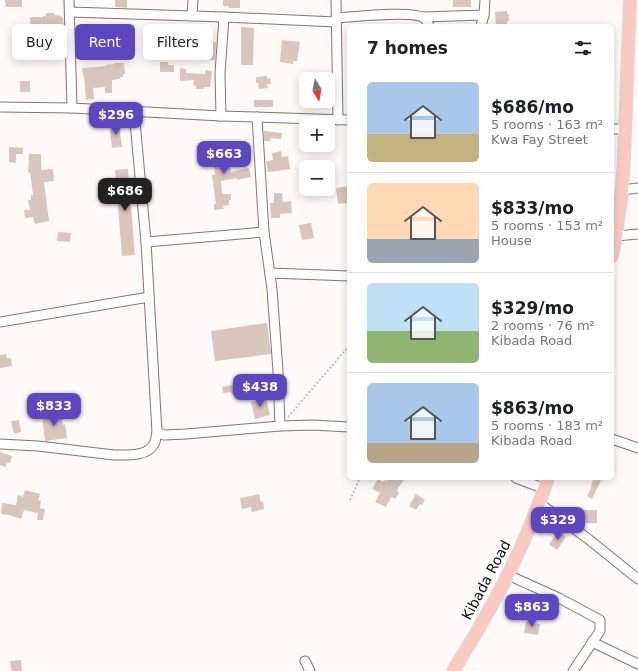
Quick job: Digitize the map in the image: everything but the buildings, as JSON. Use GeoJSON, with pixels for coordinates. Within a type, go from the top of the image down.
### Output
{"type":"FeatureCollection","features":[{"type":"Feature","properties":{"kind":"main road"},"geometry":{"type":"LineString","coordinates":[[614,246],[622,190],[630,0]]}},
{"type":"Feature","properties":{"kind":"main road","name":"Kibada Road"},"geometry":{"type":"LineString","coordinates":[[453,671],[508,575],[521,548],[547,483]]}},
{"type":"Feature","properties":{"kind":"street"},"geometry":{"type":"LineString","coordinates":[[70,0],[72,108]]}},
{"type":"Feature","properties":{"kind":"street"},"geometry":{"type":"LineString","coordinates":[[192,16],[193,0]]}},
{"type":"Feature","properties":{"kind":"street"},"geometry":{"type":"LineString","coordinates":[[336,0],[338,120]]}},
{"type":"Feature","properties":{"kind":"street"},"geometry":{"type":"LineString","coordinates":[[482,24],[485,0]]}},
{"type":"Feature","properties":{"kind":"street"},"geometry":{"type":"LineString","coordinates":[[70,12],[336,20],[394,14],[423,17],[484,15]]}},
{"type":"Feature","properties":{"kind":"street"},"geometry":{"type":"LineString","coordinates":[[221,116],[220,73],[224,17]]}},
{"type":"Feature","properties":{"kind":"street"},"geometry":{"type":"LineString","coordinates":[[423,17],[428,21],[428,24]]}},
{"type":"Feature","properties":{"kind":"street"},"geometry":{"type":"LineString","coordinates":[[0,107],[72,108],[221,116],[347,120]]}},
{"type":"Feature","properties":{"kind":"street"},"geometry":{"type":"LineString","coordinates":[[0,444],[38,446],[114,455],[141,453],[154,446],[157,432],[146,242],[134,111]]}},
{"type":"Feature","properties":{"kind":"street"},"geometry":{"type":"LineString","coordinates":[[257,117],[264,232],[272,289],[278,371],[280,426]]}},
{"type":"Feature","properties":{"kind":"street"},"geometry":{"type":"LineString","coordinates":[[614,129],[625,129]]}},
{"type":"Feature","properties":{"kind":"street"},"geometry":{"type":"LineString","coordinates":[[622,190],[638,188]]}},
{"type":"Feature","properties":{"kind":"street"},"geometry":{"type":"LineString","coordinates":[[146,242],[264,232]]}},
{"type":"Feature","properties":{"kind":"street"},"geometry":{"type":"LineString","coordinates":[[616,236],[638,234]]}},
{"type":"Feature","properties":{"kind":"street"},"geometry":{"type":"LineString","coordinates":[[270,273],[347,276]]}},
{"type":"Feature","properties":{"kind":"street"},"geometry":{"type":"LineString","coordinates":[[0,322],[149,298]]}},
{"type":"Feature","properties":{"kind":"street"},"geometry":{"type":"LineString","coordinates":[[157,432],[164,435],[280,426],[312,425],[347,427]]}},
{"type":"Feature","properties":{"kind":"street"},"geometry":{"type":"LineString","coordinates":[[614,440],[638,448]]}},
{"type":"Feature","properties":{"kind":"street"},"geometry":{"type":"LineString","coordinates":[[528,480],[547,483]]}},
{"type":"Feature","properties":{"kind":"street"},"geometry":{"type":"LineString","coordinates":[[539,503],[587,538],[638,579]]}},
{"type":"Feature","properties":{"kind":"street"},"geometry":{"type":"LineString","coordinates":[[508,575],[559,598],[600,620],[600,631],[573,671]]}},
{"type":"Feature","properties":{"kind":"street"},"geometry":{"type":"LineString","coordinates":[[592,642],[638,664]]}},
{"type":"Feature","properties":{"kind":"street"},"geometry":{"type":"LineString","coordinates":[[305,661],[310,671]]}},
{"type":"Feature","properties":{"kind":"path"},"geometry":{"type":"LineString","coordinates":[[280,426],[347,348]]}},
{"type":"Feature","properties":{"kind":"path"},"geometry":{"type":"LineString","coordinates":[[350,500],[359,480]]}}]}
